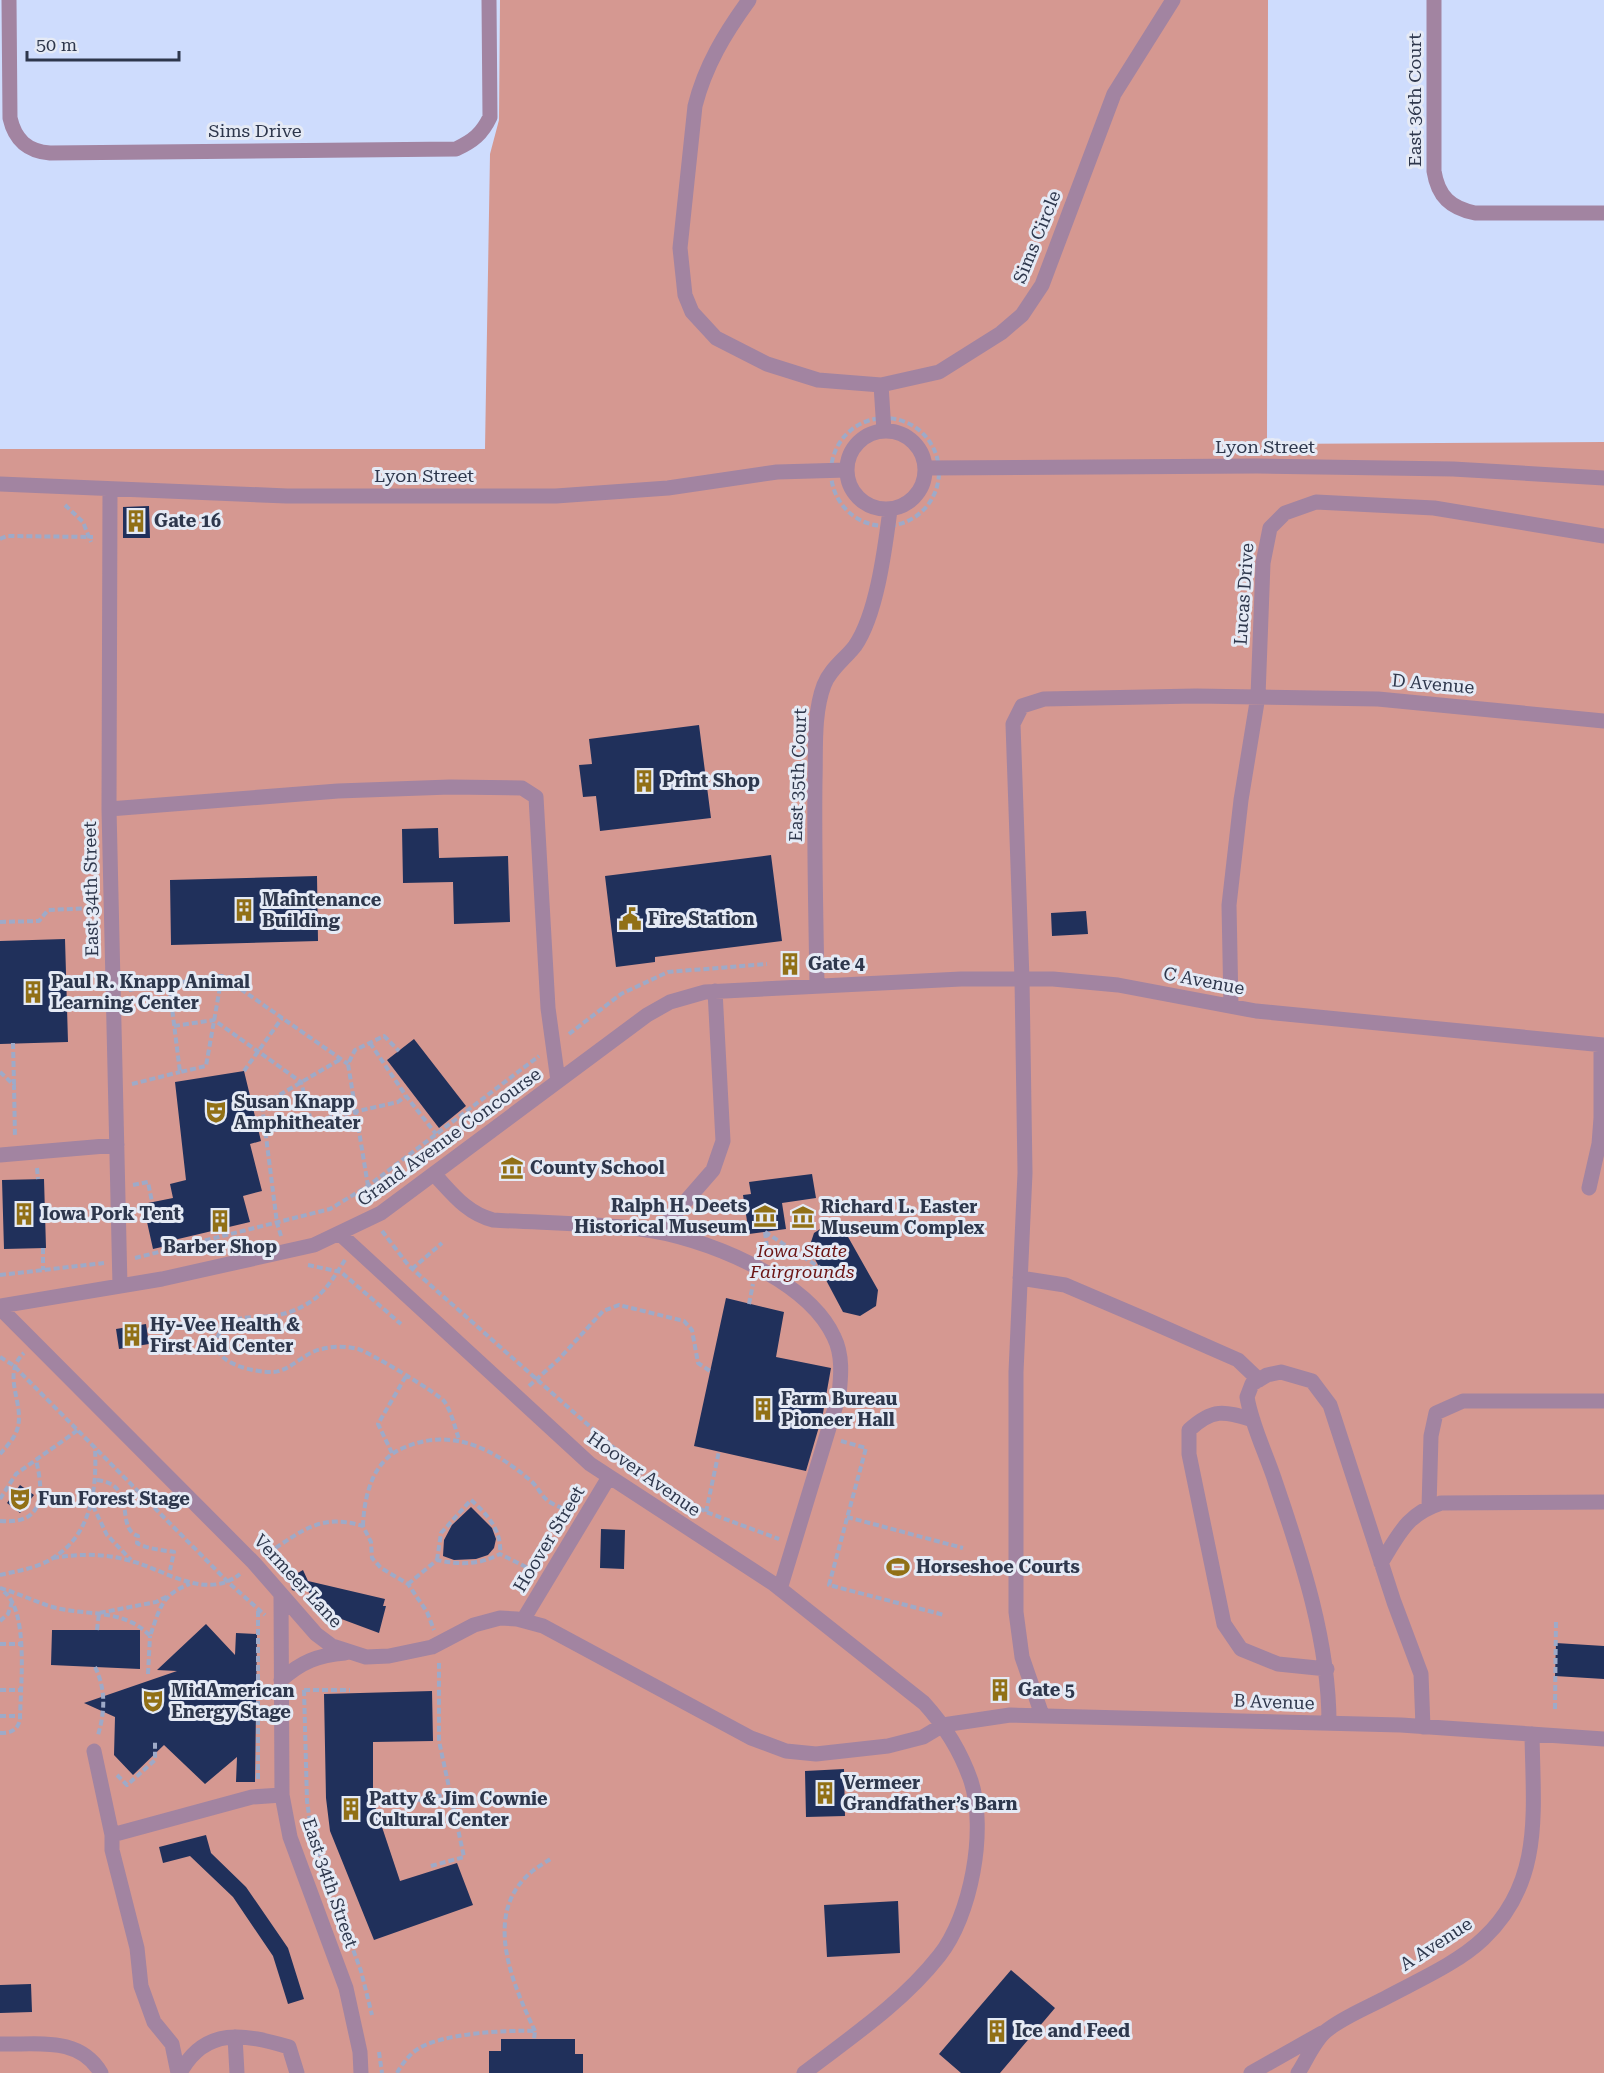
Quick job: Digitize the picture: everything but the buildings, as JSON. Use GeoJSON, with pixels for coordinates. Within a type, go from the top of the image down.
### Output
{"type":"FeatureCollection","features":[{"type":"Feature","properties":{"kind":"street","name":"Sims Drive"},"geometry":{"type":"LineString","coordinates":[[9,0],[10,118],[14,133],[23,144],[43,152],[456,149],[474,141],[484,130],[490,117],[492,103],[489,0]]}},
{"type":"Feature","properties":{"kind":"street","name":"Sims Circle"},"geometry":{"type":"LineString","coordinates":[[749,0],[725,32],[700,86],[695,106],[680,248],[685,295],[692,312],[716,338],[767,364],[818,380],[880,385],[939,372],[1001,333],[1022,315],[1042,285],[1114,94],[1173,0]]}},
{"type":"Feature","properties":{"kind":"street","name":"East 36th Court"},"geometry":{"type":"LineString","coordinates":[[1434,0],[1436,184],[1444,199],[1459,210],[1475,213],[1604,213]]}},
{"type":"Feature","properties":{"kind":"street"},"geometry":{"type":"LineString","coordinates":[[880,385],[884,424]]}},
{"type":"Feature","properties":{"kind":"street"},"geometry":{"type":"LineString","coordinates":[[884,424],[917,445],[933,468],[916,496],[900,508],[890,510],[868,505],[860,499],[848,481],[847,470],[849,458],[858,443],[884,424]]}},
{"type":"Feature","properties":{"kind":"street","name":"Lyon Street"},"geometry":{"type":"LineString","coordinates":[[933,468],[1257,466],[1453,469],[1604,478]]}},
{"type":"Feature","properties":{"kind":"street","name":"Lyon Street"},"geometry":{"type":"LineString","coordinates":[[0,484],[287,496],[556,496],[668,488],[777,472],[847,470]]}},
{"type":"Feature","properties":{"kind":"street","name":"East 34th Street"},"geometry":{"type":"LineString","coordinates":[[110,490],[108,538],[109,809],[120,1286]]}},
{"type":"Feature","properties":{"kind":"street","name":"Lucas Drive"},"geometry":{"type":"LineString","coordinates":[[1230,1006],[1229,904],[1241,800],[1258,696],[1263,563],[1270,528],[1285,513],[1316,502],[1434,508],[1604,536]]}},
{"type":"Feature","properties":{"kind":"street","name":"East 35th Court"},"geometry":{"type":"LineString","coordinates":[[817,986],[815,822],[818,711],[824,685],[837,665],[855,645],[864,626],[882,571],[890,510]]}},
{"type":"Feature","properties":{"kind":"street","name":"D Avenue"},"geometry":{"type":"LineString","coordinates":[[1042,1715],[1022,1657],[1016,1612],[1016,1372],[1025,1173],[1022,979],[1013,724],[1022,706],[1044,699],[1258,696],[1378,699],[1604,721]]}},
{"type":"Feature","properties":{"kind":"street"},"geometry":{"type":"LineString","coordinates":[[109,809],[338,791],[450,787],[522,788],[536,797],[549,1008],[558,1081]]}},
{"type":"Feature","properties":{"kind":"street","name":"C Avenue"},"geometry":{"type":"LineString","coordinates":[[796,987],[1022,979],[1119,985],[1256,1011],[1603,1045]]}},
{"type":"Feature","properties":{"kind":"street","name":"Grand Avenue Concourse"},"geometry":{"type":"LineString","coordinates":[[0,1307],[120,1286],[314,1245],[372,1218],[647,1015],[670,1002],[715,992],[796,987]]}},
{"type":"Feature","properties":{"kind":"street"},"geometry":{"type":"LineString","coordinates":[[660,1232],[713,1170],[723,1141],[715,992]]}},
{"type":"Feature","properties":{"kind":"street"},"geometry":{"type":"LineString","coordinates":[[1589,1188],[1602,1120],[1603,1045]]}},
{"type":"Feature","properties":{"kind":"street"},"geometry":{"type":"LineString","coordinates":[[8,1154],[117,1145]]}},
{"type":"Feature","properties":{"kind":"street"},"geometry":{"type":"LineString","coordinates":[[434,1174],[466,1208],[477,1216],[493,1220],[660,1232],[740,1260],[782,1282],[820,1313],[835,1338],[841,1367],[839,1395],[780,1589]]}},
{"type":"Feature","properties":{"kind":"street","name":"Hoover Avenue"},"geometry":{"type":"LineString","coordinates":[[340,1234],[590,1464],[780,1589],[924,1703],[944,1725],[971,1782],[975,1815],[976,1857],[968,1898],[961,1918],[940,1955],[904,1994],[804,2073]]}},
{"type":"Feature","properties":{"kind":"street"},"geometry":{"type":"LineString","coordinates":[[1020,1278],[1065,1285],[1238,1360],[1259,1380]]}},
{"type":"Feature","properties":{"kind":"street","name":"Vermeer Lane"},"geometry":{"type":"LineString","coordinates":[[0,1307],[254,1563],[316,1634],[332,1646],[366,1657],[389,1656],[432,1647],[474,1625],[500,1618],[523,1620],[543,1626],[751,1738],[786,1751],[816,1754],[888,1746],[922,1737],[944,1725]]}},
{"type":"Feature","properties":{"kind":"street"},"geometry":{"type":"LineString","coordinates":[[1329,1723],[1327,1669],[1303,1570],[1247,1397],[1252,1384],[1281,1372],[1312,1381],[1330,1405],[1381,1563],[1421,1674],[1423,1726]]}},
{"type":"Feature","properties":{"kind":"street"},"geometry":{"type":"LineString","coordinates":[[1429,1507],[1431,1436],[1436,1413],[1463,1401],[1604,1401]]}},
{"type":"Feature","properties":{"kind":"street"},"geometry":{"type":"LineString","coordinates":[[1253,1420],[1228,1413],[1206,1415],[1189,1430],[1189,1454],[1224,1624],[1241,1649],[1278,1664],[1327,1669]]}},
{"type":"Feature","properties":{"kind":"street","name":"Hoover Street"},"geometry":{"type":"LineString","coordinates":[[523,1620],[609,1477]]}},
{"type":"Feature","properties":{"kind":"street"},"geometry":{"type":"LineString","coordinates":[[1381,1563],[1407,1522],[1429,1507],[1442,1503],[1604,1502]]}},
{"type":"Feature","properties":{"kind":"street","name":"East 34th Street"},"geometry":{"type":"LineString","coordinates":[[281,1594],[282,1795],[290,1837],[346,1988],[360,2052],[361,2073]]}},
{"type":"Feature","properties":{"kind":"street"},"geometry":{"type":"LineString","coordinates":[[281,1686],[298,1664],[322,1654],[354,1653]]}},
{"type":"Feature","properties":{"kind":"street","name":"B Avenue"},"geometry":{"type":"LineString","coordinates":[[944,1725],[1010,1715],[1042,1715],[1423,1726],[1604,1739]]}},
{"type":"Feature","properties":{"kind":"street","name":"A Avenue"},"geometry":{"type":"LineString","coordinates":[[1298,2073],[1325,2032],[1482,1941],[1500,1921],[1518,1894],[1529,1863],[1534,1831],[1532,1734]]}},
{"type":"Feature","properties":{"kind":"street"},"geometry":{"type":"LineString","coordinates":[[94,1751],[112,1835],[112,1850],[136,1948],[141,1986],[154,2022],[172,2044],[179,2073]]}},
{"type":"Feature","properties":{"kind":"street"},"geometry":{"type":"LineString","coordinates":[[112,1835],[258,1796],[282,1795]]}},
{"type":"Feature","properties":{"kind":"street"},"geometry":{"type":"LineString","coordinates":[[1251,2073],[1325,2032]]}},
{"type":"Feature","properties":{"kind":"street"},"geometry":{"type":"LineString","coordinates":[[179,2073],[189,2057],[213,2038],[235,2037],[254,2037],[289,2047],[297,2073]]}},
{"type":"Feature","properties":{"kind":"street"},"geometry":{"type":"LineString","coordinates":[[235,2037],[237,2073]]}},
{"type":"Feature","properties":{"kind":"street"},"geometry":{"type":"LineString","coordinates":[[0,2044],[65,2046],[88,2055],[101,2073]]}},
{"type":"Feature","properties":{"kind":"path"},"geometry":{"type":"LineString","coordinates":[[869,420],[884,424],[906,421],[922,432],[933,446],[933,468],[939,483],[932,501],[919,515],[903,524],[888,526],[865,523],[851,515],[839,502],[832,487],[830,470],[833,454],[841,439],[854,427],[869,420]]}},
{"type":"Feature","properties":{"kind":"path"},"geometry":{"type":"LineString","coordinates":[[61,502],[83,522],[90,537]]}},
{"type":"Feature","properties":{"kind":"path"},"geometry":{"type":"LineString","coordinates":[[0,539],[7,536],[108,538]]}},
{"type":"Feature","properties":{"kind":"path"},"geometry":{"type":"LineString","coordinates":[[0,922],[39,921],[48,910],[98,908]]}},
{"type":"Feature","properties":{"kind":"path"},"geometry":{"type":"LineString","coordinates":[[0,1275],[120,1262],[330,1209],[368,1186],[621,994],[668,972],[767,964]]}},
{"type":"Feature","properties":{"kind":"path"},"geometry":{"type":"LineString","coordinates":[[124,1086],[206,1066],[222,976]]}},
{"type":"Feature","properties":{"kind":"path"},"geometry":{"type":"LineString","coordinates":[[122,991],[222,976],[348,1064]]}},
{"type":"Feature","properties":{"kind":"path"},"geometry":{"type":"LineString","coordinates":[[169,984],[180,1072]]}},
{"type":"Feature","properties":{"kind":"path"},"geometry":{"type":"LineString","coordinates":[[244,1071],[282,1018]]}},
{"type":"Feature","properties":{"kind":"path"},"geometry":{"type":"LineString","coordinates":[[174,1026],[214,1020],[258,1051],[301,1082],[310,1122]]}},
{"type":"Feature","properties":{"kind":"path"},"geometry":{"type":"LineString","coordinates":[[368,1186],[348,1064],[354,1050],[384,1036],[399,1051]]}},
{"type":"Feature","properties":{"kind":"path"},"geometry":{"type":"LineString","coordinates":[[8,1154],[14,1085],[13,1043]]}},
{"type":"Feature","properties":{"kind":"path"},"geometry":{"type":"LineString","coordinates":[[370,1043],[406,1096],[436,1134]]}},
{"type":"Feature","properties":{"kind":"path"},"geometry":{"type":"LineString","coordinates":[[341,1059],[262,1105],[277,1223],[290,1267],[307,1265],[337,1271],[400,1324]]}},
{"type":"Feature","properties":{"kind":"path"},"geometry":{"type":"LineString","coordinates":[[0,1072],[14,1085]]}},
{"type":"Feature","properties":{"kind":"path"},"geometry":{"type":"LineString","coordinates":[[265,1132],[398,1102],[406,1096]]}},
{"type":"Feature","properties":{"kind":"path"},"geometry":{"type":"LineString","coordinates":[[118,1188],[148,1182],[152,1202]]}},
{"type":"Feature","properties":{"kind":"path"},"geometry":{"type":"LineString","coordinates":[[355,1194],[412,1269],[535,1381],[649,1479],[705,1512],[793,1545]]}},
{"type":"Feature","properties":{"kind":"path"},"geometry":{"type":"LineString","coordinates":[[765,1232],[819,1267]]}},
{"type":"Feature","properties":{"kind":"path"},"geometry":{"type":"LineString","coordinates":[[412,1269],[442,1243]]}},
{"type":"Feature","properties":{"kind":"path"},"geometry":{"type":"LineString","coordinates":[[354,1247],[323,1291],[311,1302],[295,1310],[274,1316],[244,1317],[229,1323],[219,1335],[217,1344],[222,1356],[234,1365],[250,1371],[271,1372],[281,1371],[319,1349],[344,1347],[360,1350],[444,1401],[459,1439]]}},
{"type":"Feature","properties":{"kind":"path"},"geometry":{"type":"LineString","coordinates":[[43,1248],[43,1270]]}},
{"type":"Feature","properties":{"kind":"path"},"geometry":{"type":"LineString","coordinates":[[517,1397],[559,1359],[603,1311],[619,1305],[684,1321],[692,1330],[698,1363],[710,1371]]}},
{"type":"Feature","properties":{"kind":"path"},"geometry":{"type":"LineString","coordinates":[[0,1454],[16,1431],[18,1419],[12,1378],[13,1365],[21,1355],[37,1344]]}},
{"type":"Feature","properties":{"kind":"path"},"geometry":{"type":"LineString","coordinates":[[0,1357],[13,1365],[229,1583],[281,1630]]}},
{"type":"Feature","properties":{"kind":"path"},"geometry":{"type":"LineString","coordinates":[[392,1453],[378,1424],[406,1376]]}},
{"type":"Feature","properties":{"kind":"path"},"geometry":{"type":"LineString","coordinates":[[0,1498],[16,1474],[78,1430]]}},
{"type":"Feature","properties":{"kind":"path"},"geometry":{"type":"LineString","coordinates":[[826,1437],[866,1448],[830,1585],[944,1615]]}},
{"type":"Feature","properties":{"kind":"path"},"geometry":{"type":"LineString","coordinates":[[431,1866],[464,1857],[439,1741],[439,1642],[427,1612],[408,1584],[381,1568],[372,1558],[371,1542],[363,1526],[364,1504],[375,1472],[392,1453],[431,1439],[459,1439],[511,1465],[533,1482],[548,1500],[584,1519]]}},
{"type":"Feature","properties":{"kind":"path"},"geometry":{"type":"LineString","coordinates":[[53,1558],[75,1538],[93,1505],[97,1480],[95,1447]]}},
{"type":"Feature","properties":{"kind":"path"},"geometry":{"type":"LineString","coordinates":[[705,1512],[719,1451]]}},
{"type":"Feature","properties":{"kind":"path"},"geometry":{"type":"LineString","coordinates":[[0,1521],[13,1522],[32,1515],[41,1500],[41,1483],[36,1460]]}},
{"type":"Feature","properties":{"kind":"path"},"geometry":{"type":"LineString","coordinates":[[97,1480],[107,1481],[116,1488],[126,1508],[125,1524],[132,1534],[138,1536],[137,1543],[152,1546],[157,1550],[174,1552],[170,1570]]}},
{"type":"Feature","properties":{"kind":"path"},"geometry":{"type":"LineString","coordinates":[[408,1584],[437,1560],[441,1533],[471,1500],[484,1511],[496,1529],[501,1542],[500,1554]]}},
{"type":"Feature","properties":{"kind":"path"},"geometry":{"type":"LineString","coordinates":[[93,1505],[107,1535],[133,1562]]}},
{"type":"Feature","properties":{"kind":"path"},"geometry":{"type":"LineString","coordinates":[[847,1517],[963,1548]]}},
{"type":"Feature","properties":{"kind":"path"},"geometry":{"type":"LineString","coordinates":[[148,1674],[150,1636],[160,1608],[172,1591],[190,1584],[229,1583],[254,1563],[312,1524],[327,1521],[350,1522],[363,1526]]}},
{"type":"Feature","properties":{"kind":"path"},"geometry":{"type":"LineString","coordinates":[[500,1554],[548,1579]]}},
{"type":"Feature","properties":{"kind":"path"},"geometry":{"type":"LineString","coordinates":[[437,1560],[455,1564],[485,1562],[500,1554]]}},
{"type":"Feature","properties":{"kind":"path"},"geometry":{"type":"LineString","coordinates":[[0,1575],[25,1570],[53,1558],[105,1555],[133,1562],[190,1584]]}},
{"type":"Feature","properties":{"kind":"path"},"geometry":{"type":"LineString","coordinates":[[0,1589],[49,1606],[99,1613],[139,1624],[150,1636]]}},
{"type":"Feature","properties":{"kind":"path"},"geometry":{"type":"LineString","coordinates":[[0,1589],[13,1602],[17,1611],[20,1644],[18,1726],[12,1732],[0,1733]]}},
{"type":"Feature","properties":{"kind":"path"},"geometry":{"type":"LineString","coordinates":[[99,1613],[156,1602],[169,1596]]}},
{"type":"Feature","properties":{"kind":"path"},"geometry":{"type":"LineString","coordinates":[[0,1621],[8,1614],[13,1602]]}},
{"type":"Feature","properties":{"kind":"path"},"geometry":{"type":"LineString","coordinates":[[258,1609],[258,1796]]}},
{"type":"Feature","properties":{"kind":"path"},"geometry":{"type":"LineString","coordinates":[[97,1630],[99,1613]]}},
{"type":"Feature","properties":{"kind":"path"},"geometry":{"type":"LineString","coordinates":[[1556,1619],[1556,1709]]}},
{"type":"Feature","properties":{"kind":"path"},"geometry":{"type":"LineString","coordinates":[[0,1644],[20,1644]]}},
{"type":"Feature","properties":{"kind":"path"},"geometry":{"type":"LineString","coordinates":[[94,1666],[102,1681],[104,1696],[100,1731],[94,1751],[127,1785],[155,1760],[155,1740]]}},
{"type":"Feature","properties":{"kind":"path"},"geometry":{"type":"LineString","coordinates":[[258,1691],[281,1686],[304,1690],[350,1690]]}},
{"type":"Feature","properties":{"kind":"path"},"geometry":{"type":"LineString","coordinates":[[0,1690],[20,1690]]}},
{"type":"Feature","properties":{"kind":"path"},"geometry":{"type":"LineString","coordinates":[[304,1690],[307,1801],[310,1822],[331,1892]]}},
{"type":"Feature","properties":{"kind":"path"},"geometry":{"type":"LineString","coordinates":[[0,1716],[20,1716]]}},
{"type":"Feature","properties":{"kind":"path"},"geometry":{"type":"LineString","coordinates":[[418,1800],[450,1794]]}},
{"type":"Feature","properties":{"kind":"path"},"geometry":{"type":"LineString","coordinates":[[534,2039],[535,2031],[511,1977],[505,1934],[511,1898],[525,1877],[552,1858]]}},
{"type":"Feature","properties":{"kind":"path"},"geometry":{"type":"LineString","coordinates":[[342,1921],[361,1971],[374,2022]]}},
{"type":"Feature","properties":{"kind":"path"},"geometry":{"type":"LineString","coordinates":[[397,2073],[415,2050],[450,2038],[505,2030],[535,2031]]}},
{"type":"Feature","properties":{"kind":"path"},"geometry":{"type":"LineString","coordinates":[[377,2041],[381,2073]]}},
{"type":"Feature","properties":{"kind":"green space","name":"Iowa State Fairgrounds"},"geometry":{"type":"Polygon","coordinates":[[[500,0],[1268,0],[1267,444],[1604,442],[1604,2073],[0,2073],[0,449],[485,449],[490,154],[499,120],[500,0]]]}},
{"type":"Feature","properties":{"kind":"place","name":"Gate 16"},"geometry":{"type":"Point","coordinates":[136,521]}},
{"type":"Feature","properties":{"kind":"place","name":"Print Shop"},"geometry":{"type":"Point","coordinates":[644,781]}},
{"type":"Feature","properties":{"kind":"place","name":"Maintenance Building"},"geometry":{"type":"Point","coordinates":[244,910]}},
{"type":"Feature","properties":{"kind":"place","name":"Fire Station"},"geometry":{"type":"Point","coordinates":[630,919]}},
{"type":"Feature","properties":{"kind":"place","name":"Gate 4"},"geometry":{"type":"Point","coordinates":[790,964]}},
{"type":"Feature","properties":{"kind":"place","name":"Paul R. Knapp Animal Learning Center"},"geometry":{"type":"Point","coordinates":[33,992]}},
{"type":"Feature","properties":{"kind":"place","name":"Susan Knapp Amphitheater"},"geometry":{"type":"Point","coordinates":[216,1112]}},
{"type":"Feature","properties":{"kind":"place","name":"County School"},"geometry":{"type":"Point","coordinates":[512,1168]}},
{"type":"Feature","properties":{"kind":"place","name":"Iowa Pork Tent"},"geometry":{"type":"Point","coordinates":[24,1214]}},
{"type":"Feature","properties":{"kind":"place","name":"Ralph H. Deets Historical Museum"},"geometry":{"type":"Point","coordinates":[765,1216]}},
{"type":"Feature","properties":{"kind":"place","name":"Richard L. Easter Museum Complex"},"geometry":{"type":"Point","coordinates":[803,1217]}},
{"type":"Feature","properties":{"kind":"place","name":"Barber Shop"},"geometry":{"type":"Point","coordinates":[220,1221]}},
{"type":"Feature","properties":{"kind":"place","name":"Hy-Vee Health & First Aid Center"},"geometry":{"type":"Point","coordinates":[132,1335]}},
{"type":"Feature","properties":{"kind":"place","name":"Farm Bureau Pioneer Hall"},"geometry":{"type":"Point","coordinates":[763,1409]}},
{"type":"Feature","properties":{"kind":"place","name":"Fun Forest Stage"},"geometry":{"type":"Point","coordinates":[20,1499]}},
{"type":"Feature","properties":{"kind":"place","name":"Horseshoe Courts"},"geometry":{"type":"Point","coordinates":[898,1567]}},
{"type":"Feature","properties":{"kind":"place","name":"Gate 5"},"geometry":{"type":"Point","coordinates":[1000,1690]}},
{"type":"Feature","properties":{"kind":"place","name":"MidAmerican Energy Stage"},"geometry":{"type":"Point","coordinates":[153,1701]}},
{"type":"Feature","properties":{"kind":"place","name":"Vermeer Grandfather’s Barn"},"geometry":{"type":"Point","coordinates":[825,1793]}},
{"type":"Feature","properties":{"kind":"place","name":"Patty & Jim Cownie Cultural Center"},"geometry":{"type":"Point","coordinates":[351,1809]}},
{"type":"Feature","properties":{"kind":"place","name":"Ice and Feed"},"geometry":{"type":"Point","coordinates":[997,2031]}}]}
